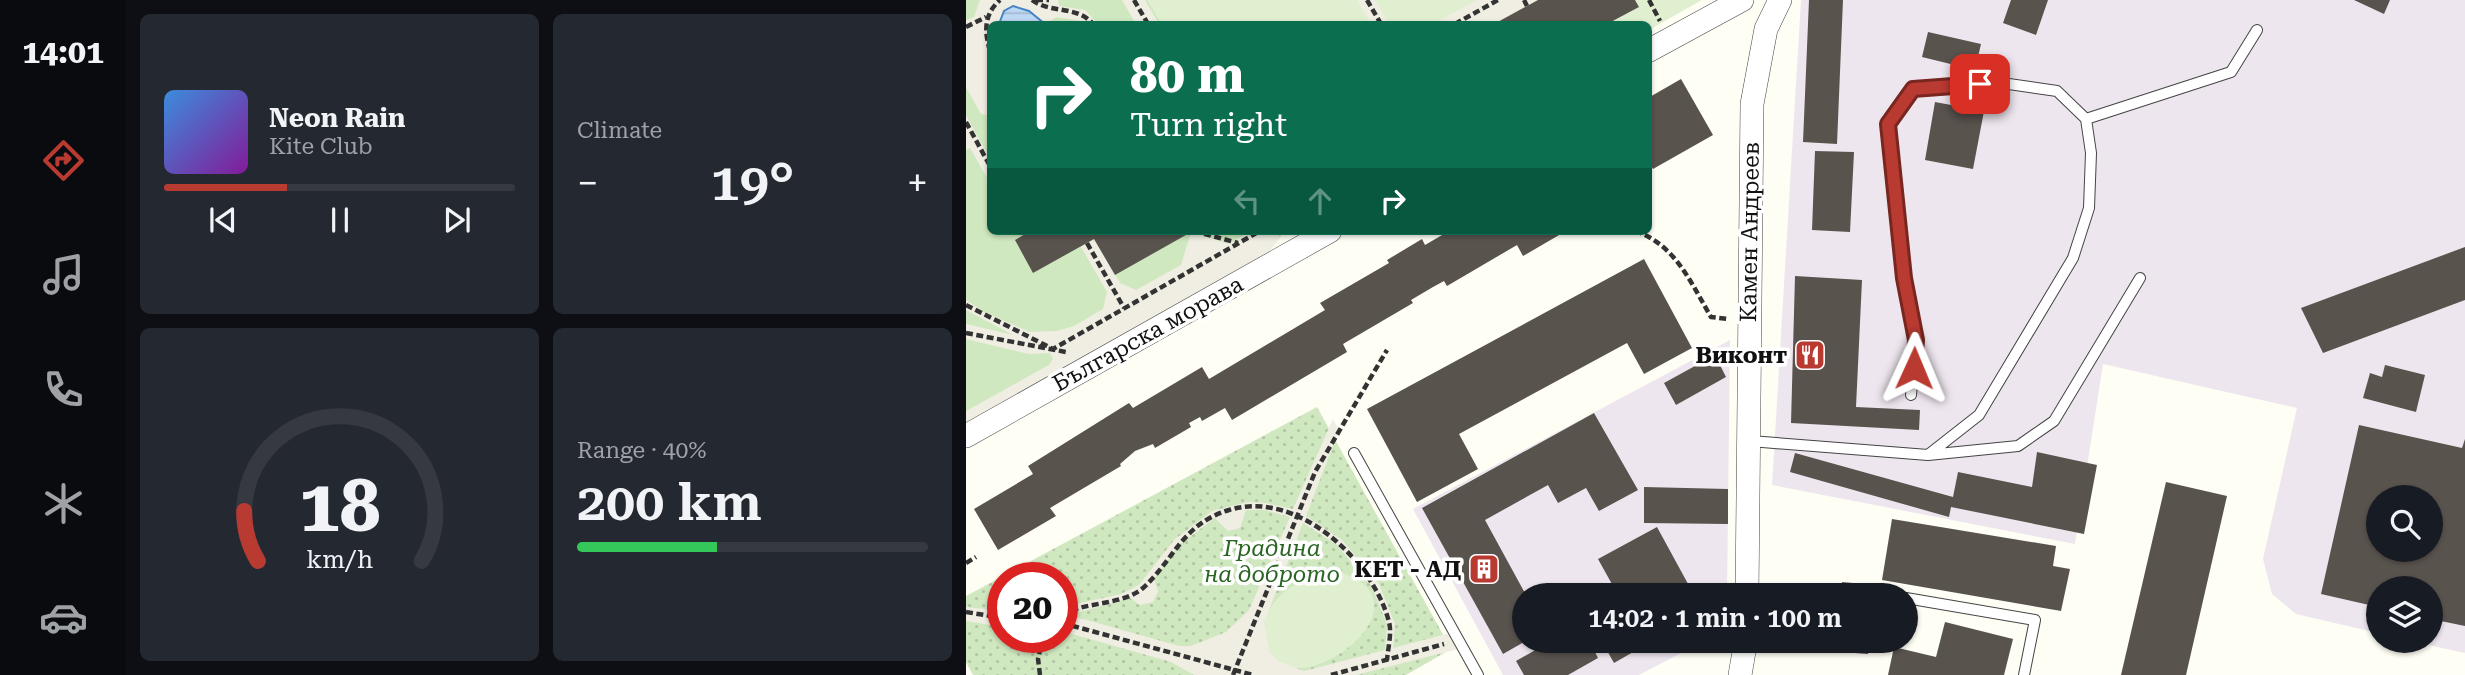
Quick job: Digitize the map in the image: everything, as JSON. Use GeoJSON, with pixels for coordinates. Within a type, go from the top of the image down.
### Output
{"type":"FeatureCollection","features":[{"type":"Feature","properties":{"kind":"street"},"geometry":{"type":"LineString","coordinates":[[1652,49],[1742,0]]}},
{"type":"Feature","properties":{"kind":"street","name":"Камен Андреев"},"geometry":{"type":"LineString","coordinates":[[1748,583],[1748,321],[1752,104],[1766,29],[1780,0]]}},
{"type":"Feature","properties":{"kind":"street","name":"Българска морава"},"geometry":{"type":"LineString","coordinates":[[966,436],[1323,235]]}},
{"type":"Feature","properties":{"kind":"street"},"geometry":{"type":"LineString","coordinates":[[1741,675],[1744,653]]}},
{"type":"Feature","properties":{"kind":"lane"},"geometry":{"type":"LineString","coordinates":[[2086,119],[2231,72],[2257,30]]}},
{"type":"Feature","properties":{"kind":"lane"},"geometry":{"type":"LineString","coordinates":[[1912,395],[1916,340],[1904,278],[1888,124],[1913,89],[2003,83],[2057,91],[2086,119],[2091,153],[2089,208],[2073,258],[1979,415],[1928,455]]}},
{"type":"Feature","properties":{"kind":"lane"},"geometry":{"type":"LineString","coordinates":[[1750,441],[1928,455],[2018,446],[2054,421],[2140,278]]}},
{"type":"Feature","properties":{"kind":"lane"},"geometry":{"type":"LineString","coordinates":[[1354,453],[1478,675]]}},
{"type":"Feature","properties":{"kind":"lane"},"geometry":{"type":"LineString","coordinates":[[1918,600],[2035,620],[2024,675]]}},
{"type":"Feature","properties":{"kind":"path"},"geometry":{"type":"LineString","coordinates":[[966,27],[987,16],[1000,0]]}},
{"type":"Feature","properties":{"kind":"path"},"geometry":{"type":"LineString","coordinates":[[1034,0],[1049,0]]}},
{"type":"Feature","properties":{"kind":"path"},"geometry":{"type":"LineString","coordinates":[[1034,0],[1045,9],[1080,14],[1089,21]]}},
{"type":"Feature","properties":{"kind":"path"},"geometry":{"type":"LineString","coordinates":[[1134,0],[1146,21]]}},
{"type":"Feature","properties":{"kind":"path"},"geometry":{"type":"LineString","coordinates":[[1367,0],[1379,21]]}},
{"type":"Feature","properties":{"kind":"path"},"geometry":{"type":"LineString","coordinates":[[1460,21],[1499,0]]}},
{"type":"Feature","properties":{"kind":"path"},"geometry":{"type":"LineString","coordinates":[[1524,0],[1527,6]]}},
{"type":"Feature","properties":{"kind":"path"},"geometry":{"type":"LineString","coordinates":[[987,16],[987,40]]}},
{"type":"Feature","properties":{"kind":"path"},"geometry":{"type":"LineString","coordinates":[[966,124],[987,161]]}},
{"type":"Feature","properties":{"kind":"path"},"geometry":{"type":"LineString","coordinates":[[1209,235],[1238,243]]}},
{"type":"Feature","properties":{"kind":"path"},"geometry":{"type":"LineString","coordinates":[[1053,349],[1252,235]]}},
{"type":"Feature","properties":{"kind":"path"},"geometry":{"type":"LineString","coordinates":[[1649,235],[1679,262],[1711,317],[1748,321]]}},
{"type":"Feature","properties":{"kind":"path"},"geometry":{"type":"LineString","coordinates":[[1087,243],[1125,308]]}},
{"type":"Feature","properties":{"kind":"path"},"geometry":{"type":"LineString","coordinates":[[966,305],[1053,349]]}},
{"type":"Feature","properties":{"kind":"path"},"geometry":{"type":"LineString","coordinates":[[966,333],[1101,360]]}},
{"type":"Feature","properties":{"kind":"path"},"geometry":{"type":"LineString","coordinates":[[1234,673],[1315,472],[1387,350]]}},
{"type":"Feature","properties":{"kind":"path"},"geometry":{"type":"LineString","coordinates":[[1078,608],[1122,598],[1142,589],[1177,543],[1214,515],[1249,507],[1266,507],[1297,516],[1339,543],[1374,586],[1390,625],[1387,660]]}},
{"type":"Feature","properties":{"kind":"path"},"geometry":{"type":"LineString","coordinates":[[966,563],[976,557]]}},
{"type":"Feature","properties":{"kind":"path"},"geometry":{"type":"LineString","coordinates":[[966,612],[987,615]]}},
{"type":"Feature","properties":{"kind":"path"},"geometry":{"type":"LineString","coordinates":[[1078,628],[1234,673],[1253,675]]}},
{"type":"Feature","properties":{"kind":"path"},"geometry":{"type":"LineString","coordinates":[[1331,675],[1458,640]]}},
{"type":"Feature","properties":{"kind":"path"},"geometry":{"type":"LineString","coordinates":[[1039,653],[1040,675]]}},
{"type":"Feature","properties":{"kind":"shaded area"},"geometry":{"type":"Polygon","coordinates":[[[980,0],[1058,0],[1059,6],[1085,10],[1095,21],[1057,17],[1050,21],[1041,21],[1029,11],[1010,7],[1001,21],[987,21],[987,115],[981,114],[966,87],[966,20],[974,17],[980,0]]]}},
{"type":"Feature","properties":{"kind":"shaded area"},"geometry":{"type":"Polygon","coordinates":[[[1122,0],[1145,0],[1157,21],[1134,21],[1122,0]]]}},
{"type":"Feature","properties":{"kind":"shaded area"},"geometry":{"type":"Polygon","coordinates":[[[1357,0],[1375,0],[1387,21],[1369,21],[1357,0]]]}},
{"type":"Feature","properties":{"kind":"shaded area"},"geometry":{"type":"Polygon","coordinates":[[[1477,0],[1538,0],[1500,21],[1438,21],[1477,0]]]}},
{"type":"Feature","properties":{"kind":"shaded area"},"geometry":{"type":"Polygon","coordinates":[[[1801,0],[2465,0],[2465,653],[2443,648],[2443,576],[2366,576],[2366,630],[2296,614],[2272,594],[2263,559],[2297,408],[2103,364],[2075,544],[1772,485],[1801,0]]]}},
{"type":"Feature","properties":{"kind":"shaded area"},"geometry":{"type":"Polygon","coordinates":[[[966,115],[987,154],[987,178],[970,148],[966,150],[966,115]]]}},
{"type":"Feature","properties":{"kind":"shaded area"},"geometry":{"type":"Polygon","coordinates":[[[1190,235],[1200,235],[1229,244],[1244,235],[1278,235],[1280,238],[1266,255],[966,423],[966,411],[1049,365],[1053,359],[1050,353],[1029,354],[966,339],[966,324],[1013,335],[966,310],[966,300],[984,312],[1030,332],[1057,331],[1074,326],[1103,309],[1107,292],[1081,247],[1094,239],[1120,283],[1136,290],[1181,265],[1190,235]]]}},
{"type":"Feature","properties":{"kind":"shaded area"},"geometry":{"type":"Polygon","coordinates":[[[1730,340],[1727,583],[1512,583],[1512,653],[1681,653],[1639,675],[1503,675],[1413,509],[1730,340]]]}},
{"type":"Feature","properties":{"kind":"shaded area"},"geometry":{"type":"Polygon","coordinates":[[[1333,419],[1339,430],[1306,516],[1342,540],[1379,584],[1395,624],[1393,648],[1454,632],[1462,648],[1356,675],[1194,675],[1171,662],[1078,636],[1078,618],[1179,646],[1191,646],[1226,632],[1249,610],[1290,517],[1265,510],[1246,510],[1240,528],[1228,531],[1215,518],[1179,545],[1154,579],[1158,591],[1153,602],[1140,605],[1130,598],[1078,612],[1078,603],[1121,594],[1139,585],[1174,540],[1212,511],[1248,502],[1293,509],[1333,419]],[[1303,523],[1264,623],[1269,651],[1278,661],[1304,671],[1385,650],[1387,625],[1372,587],[1337,545],[1303,523]]]}},
{"type":"Feature","properties":{"kind":"shaded area"},"geometry":{"type":"Polygon","coordinates":[[[966,607],[987,609],[987,624],[966,621],[966,607]]]}},
{"type":"Feature","properties":{"kind":"green space"},"geometry":{"type":"Polygon","coordinates":[[[966,0],[1148,0],[1160,21],[987,21],[987,235],[1281,236],[1266,255],[966,423],[966,0]]]}},
{"type":"Feature","properties":{"kind":"green space"},"geometry":{"type":"Polygon","coordinates":[[[1148,0],[1702,0],[1652,28],[1652,21],[1160,21],[1148,0]]]}},
{"type":"Feature","properties":{"kind":"green space","name":"Градина на доброто"},"geometry":{"type":"Polygon","coordinates":[[[1317,407],[1451,649],[1406,675],[973,675],[966,662],[966,596],[987,585],[987,653],[1078,653],[1078,562],[1029,562],[1317,407]]]}},
{"type":"Feature","properties":{"kind":"green space"},"geometry":{"type":"Polygon","coordinates":[[[1335,571],[1361,582],[1373,597],[1373,614],[1365,631],[1331,659],[1310,667],[1289,668],[1276,659],[1267,646],[1264,631],[1272,605],[1294,586],[1307,579],[1335,571]]]}},
{"type":"Feature","properties":{"kind":"water"},"geometry":{"type":"Polygon","coordinates":[[[1013,6],[1029,11],[1041,21],[1000,21],[1004,11],[1013,6]]]}},
{"type":"Feature","properties":{"kind":"building"},"geometry":{"type":"Polygon","coordinates":[[[1538,0],[1635,0],[1639,7],[1613,21],[1500,21],[1538,0]]]}},
{"type":"Feature","properties":{"kind":"building"},"geometry":{"type":"Polygon","coordinates":[[[1809,0],[1843,0],[1837,144],[1803,142],[1809,0]]]}},
{"type":"Feature","properties":{"kind":"building"},"geometry":{"type":"Polygon","coordinates":[[[2011,0],[2048,0],[2036,35],[2003,23],[2011,0]]]}},
{"type":"Feature","properties":{"kind":"building"},"geometry":{"type":"Polygon","coordinates":[[[2354,0],[2390,0],[2384,14],[2354,0]]]}},
{"type":"Feature","properties":{"kind":"building"},"geometry":{"type":"Polygon","coordinates":[[[1928,32],[1981,44],[1975,70],[1922,57],[1928,32]]]}},
{"type":"Feature","properties":{"kind":"building"},"geometry":{"type":"Polygon","coordinates":[[[1681,79],[1713,135],[1653,169],[1652,167],[1652,96],[1681,79]]]}},
{"type":"Feature","properties":{"kind":"building"},"geometry":{"type":"Polygon","coordinates":[[[1935,102],[1984,111],[1973,169],[1925,160],[1935,102]]]}},
{"type":"Feature","properties":{"kind":"building"},"geometry":{"type":"Polygon","coordinates":[[[1815,151],[1854,152],[1850,232],[1812,230],[1815,151]]]}},
{"type":"Feature","properties":{"kind":"building"},"geometry":{"type":"Polygon","coordinates":[[[1023,235],[1186,235],[1115,275],[1094,239],[1033,273],[1015,240],[1023,235]]]}},
{"type":"Feature","properties":{"kind":"building"},"geometry":{"type":"Polygon","coordinates":[[[1442,235],[1559,235],[1523,256],[1517,245],[1447,286],[1444,281],[1433,287],[1411,300],[1413,303],[1343,344],[1347,352],[1232,420],[1225,408],[1202,421],[1200,417],[1189,423],[1191,427],[1155,448],[1153,444],[1135,451],[1121,466],[1050,508],[1056,516],[998,550],[974,509],[1033,474],[1028,466],[1129,403],[1133,408],[1202,367],[1209,379],[1325,310],[1320,303],[1389,263],[1387,260],[1422,239],[1425,245],[1442,235]]]}},
{"type":"Feature","properties":{"kind":"building"},"geometry":{"type":"Polygon","coordinates":[[[2465,247],[2465,300],[2323,353],[2301,308],[2465,247]]]}},
{"type":"Feature","properties":{"kind":"building"},"geometry":{"type":"Polygon","coordinates":[[[1644,259],[1692,348],[1644,374],[1627,343],[1459,434],[1478,469],[1417,502],[1367,409],[1644,259]]]}},
{"type":"Feature","properties":{"kind":"building"},"geometry":{"type":"Polygon","coordinates":[[[1795,276],[1862,280],[1856,407],[1920,410],[1919,430],[1791,423],[1795,276]]]}},
{"type":"Feature","properties":{"kind":"building"},"geometry":{"type":"Polygon","coordinates":[[[1715,355],[1726,377],[1676,405],[1664,383],[1715,355]]]}},
{"type":"Feature","properties":{"kind":"building"},"geometry":{"type":"Polygon","coordinates":[[[2385,365],[2425,375],[2416,412],[2363,398],[2370,373],[2382,377],[2385,365]]]}},
{"type":"Feature","properties":{"kind":"building"},"geometry":{"type":"Polygon","coordinates":[[[1594,413],[1638,490],[1599,511],[1586,488],[1558,503],[1548,485],[1485,520],[1519,583],[1512,583],[1512,649],[1503,654],[1422,508],[1594,413]]]}},
{"type":"Feature","properties":{"kind":"building"},"geometry":{"type":"Polygon","coordinates":[[[2359,425],[2462,448],[2465,439],[2465,626],[2443,621],[2443,576],[2366,576],[2366,604],[2321,594],[2359,425]]]}},
{"type":"Feature","properties":{"kind":"building"},"geometry":{"type":"Polygon","coordinates":[[[2037,452],[2097,465],[2084,534],[1951,507],[1949,517],[1790,472],[1795,453],[1953,497],[1958,472],[2032,487],[2037,452]]]}},
{"type":"Feature","properties":{"kind":"building"},"geometry":{"type":"Polygon","coordinates":[[[2166,482],[2227,496],[2186,675],[2121,675],[2166,482]]]}},
{"type":"Feature","properties":{"kind":"building"},"geometry":{"type":"Polygon","coordinates":[[[1644,487],[1728,489],[1728,524],[1644,523],[1644,487]]]}},
{"type":"Feature","properties":{"kind":"building"},"geometry":{"type":"Polygon","coordinates":[[[1892,519],[2056,546],[2053,566],[2070,569],[2061,611],[1918,586],[1918,583],[1882,580],[1892,519]]]}},
{"type":"Feature","properties":{"kind":"building"},"geometry":{"type":"Polygon","coordinates":[[[1657,527],[1688,583],[1611,583],[1598,559],[1657,527]]]}},
{"type":"Feature","properties":{"kind":"building"},"geometry":{"type":"Polygon","coordinates":[[[1945,622],[2013,639],[2004,675],[1888,675],[1893,653],[1918,653],[1936,657],[1945,622]]]}},
{"type":"Feature","properties":{"kind":"building"},"geometry":{"type":"Polygon","coordinates":[[[1530,653],[1596,653],[1598,658],[1568,675],[1524,675],[1516,661],[1530,653]]]}},
{"type":"Feature","properties":{"kind":"building"},"geometry":{"type":"Polygon","coordinates":[[[1608,653],[1631,653],[1614,663],[1608,653]]]}},
{"type":"Feature","properties":{"kind":"place","name":"Виконт"},"geometry":{"type":"Point","coordinates":[1810,355]}},
{"type":"Feature","properties":{"kind":"place","name":"КЕТ - АД"},"geometry":{"type":"Point","coordinates":[1484,569]}},
{"type":"Feature","properties":{"kind":"route"},"geometry":{"type":"LineString","coordinates":[[1914,368],[1916,340],[1904,278],[1888,124],[1913,89],[1980,84]]}}]}
